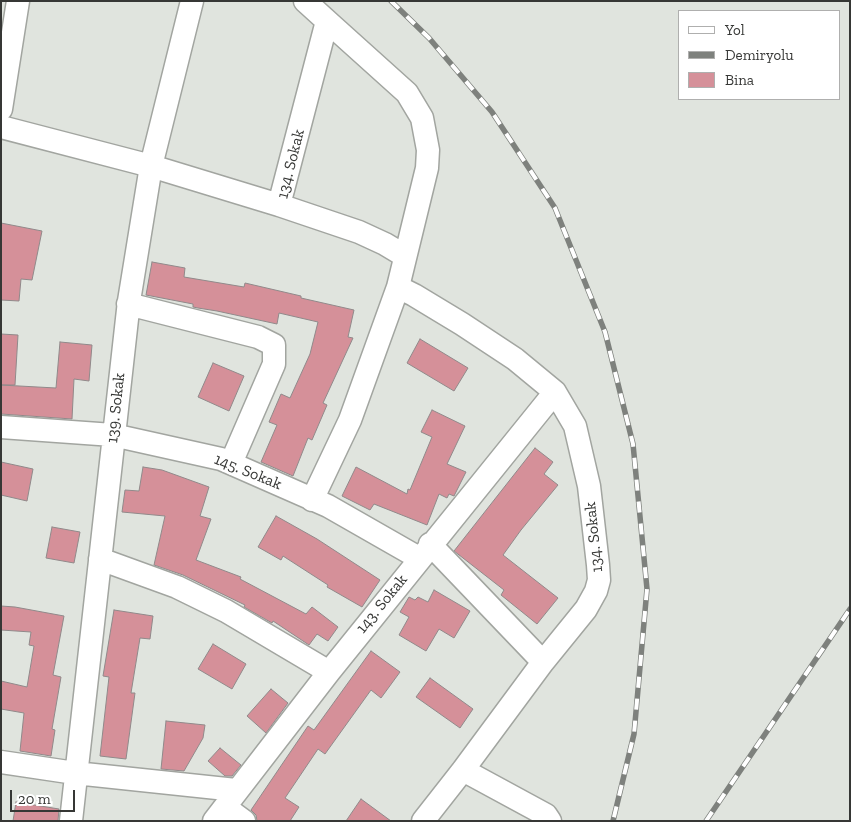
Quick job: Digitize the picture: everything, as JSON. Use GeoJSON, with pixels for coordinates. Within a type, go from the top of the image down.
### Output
{"type":"FeatureCollection","features":[{"type":"Feature","properties":{"kind":"street"},"geometry":{"type":"LineString","coordinates":[[1,109],[18,1]]}},
{"type":"Feature","properties":{"kind":"street","name":"139. Sokak"},"geometry":{"type":"LineString","coordinates":[[71,821],[128,304],[150,166],[192,1]]}},
{"type":"Feature","properties":{"kind":"street"},"geometry":{"type":"LineString","coordinates":[[305,1],[407,94],[422,118],[428,150],[427,168],[398,287],[350,420],[312,500]]}},
{"type":"Feature","properties":{"kind":"street","name":"134. Sokak"},"geometry":{"type":"LineString","coordinates":[[327,21],[279,205],[360,232],[406,256]]}},
{"type":"Feature","properties":{"kind":"street"},"geometry":{"type":"LineString","coordinates":[[1,127],[150,166],[279,205]]}},
{"type":"Feature","properties":{"kind":"street","name":"134. Sokak"},"geometry":{"type":"LineString","coordinates":[[398,287],[462,324],[515,360],[555,392],[575,426],[589,486],[599,580],[596,591],[586,609],[543,662],[423,821]]}},
{"type":"Feature","properties":{"kind":"street"},"geometry":{"type":"LineString","coordinates":[[128,304],[258,337],[274,345],[274,364],[231,463]]}},
{"type":"Feature","properties":{"kind":"street","name":"143. Sokak"},"geometry":{"type":"LineString","coordinates":[[225,806],[328,672],[555,392]]}},
{"type":"Feature","properties":{"kind":"street","name":"145. Sokak"},"geometry":{"type":"LineString","coordinates":[[1,427],[113,435],[222,459],[425,551],[543,662]]}},
{"type":"Feature","properties":{"kind":"street"},"geometry":{"type":"LineString","coordinates":[[100,558],[177,587],[226,611],[328,672]]}},
{"type":"Feature","properties":{"kind":"street"},"geometry":{"type":"LineString","coordinates":[[1,762],[75,773],[225,806],[244,821]]}},
{"type":"Feature","properties":{"kind":"street"},"geometry":{"type":"LineString","coordinates":[[463,770],[546,815],[550,821]]}},
{"type":"Feature","properties":{"kind":"building"},"geometry":{"type":"Polygon","coordinates":[[[1,223],[42,231],[32,280],[21,279],[19,301],[1,300],[1,223]]]}},
{"type":"Feature","properties":{"kind":"building"},"geometry":{"type":"Polygon","coordinates":[[[152,262],[185,268],[184,277],[244,287],[245,283],[354,310],[348,337],[353,338],[323,403],[327,405],[312,440],[308,438],[293,476],[261,462],[277,425],[269,422],[281,394],[290,398],[310,354],[318,322],[279,313],[277,324],[193,307],[193,304],[146,295],[152,262]]]}},
{"type":"Feature","properties":{"kind":"building"},"geometry":{"type":"Polygon","coordinates":[[[1,334],[18,335],[15,385],[1,385],[1,334]]]}},
{"type":"Feature","properties":{"kind":"building"},"geometry":{"type":"Polygon","coordinates":[[[420,339],[468,368],[454,391],[407,363],[420,339]]]}},
{"type":"Feature","properties":{"kind":"building"},"geometry":{"type":"Polygon","coordinates":[[[60,342],[92,345],[89,381],[74,379],[72,419],[1,414],[1,385],[56,388],[60,342]]]}},
{"type":"Feature","properties":{"kind":"building"},"geometry":{"type":"Polygon","coordinates":[[[213,363],[244,376],[229,411],[198,397],[213,363]]]}},
{"type":"Feature","properties":{"kind":"building"},"geometry":{"type":"Polygon","coordinates":[[[432,410],[465,426],[447,464],[466,472],[454,496],[449,494],[447,498],[439,494],[427,525],[374,504],[370,510],[342,496],[356,467],[407,494],[432,437],[421,432],[432,410]]]}},
{"type":"Feature","properties":{"kind":"building"},"geometry":{"type":"Polygon","coordinates":[[[535,448],[553,462],[544,474],[558,485],[503,555],[558,598],[537,624],[501,595],[504,590],[454,551],[535,448]]]}},
{"type":"Feature","properties":{"kind":"building"},"geometry":{"type":"Polygon","coordinates":[[[1,462],[33,469],[27,501],[1,495],[1,462]]]}},
{"type":"Feature","properties":{"kind":"building"},"geometry":{"type":"Polygon","coordinates":[[[143,467],[162,470],[209,487],[200,516],[211,519],[196,560],[241,577],[240,579],[306,614],[312,607],[338,627],[328,641],[317,634],[309,645],[273,621],[272,623],[244,607],[245,605],[183,575],[154,565],[165,516],[122,512],[125,490],[139,491],[143,467]]]}},
{"type":"Feature","properties":{"kind":"building"},"geometry":{"type":"Polygon","coordinates":[[[276,516],[317,539],[380,580],[362,607],[327,587],[328,585],[283,556],[281,560],[258,547],[276,516]]]}},
{"type":"Feature","properties":{"kind":"building"},"geometry":{"type":"Polygon","coordinates":[[[52,527],[80,532],[74,563],[46,558],[52,527]]]}},
{"type":"Feature","properties":{"kind":"building"},"geometry":{"type":"Polygon","coordinates":[[[434,590],[470,611],[454,638],[439,629],[426,651],[399,635],[409,617],[400,612],[409,597],[415,600],[418,597],[428,602],[434,590]]]}},
{"type":"Feature","properties":{"kind":"building"},"geometry":{"type":"Polygon","coordinates":[[[1,606],[64,616],[53,675],[61,677],[52,729],[55,730],[51,756],[20,751],[24,713],[1,709],[1,681],[27,687],[34,646],[29,645],[31,632],[1,630],[1,606]]]}},
{"type":"Feature","properties":{"kind":"building"},"geometry":{"type":"Polygon","coordinates":[[[114,610],[153,616],[150,639],[140,638],[131,693],[135,693],[126,759],[100,756],[109,677],[103,676],[114,610]]]}},
{"type":"Feature","properties":{"kind":"building"},"geometry":{"type":"Polygon","coordinates":[[[213,644],[246,664],[232,689],[198,669],[213,644]]]}},
{"type":"Feature","properties":{"kind":"building"},"geometry":{"type":"Polygon","coordinates":[[[371,651],[400,672],[381,698],[371,690],[325,754],[318,749],[285,798],[299,807],[290,821],[257,821],[256,815],[251,810],[308,726],[314,730],[371,651]]]}},
{"type":"Feature","properties":{"kind":"building"},"geometry":{"type":"Polygon","coordinates":[[[430,678],[473,709],[460,728],[416,697],[430,678]]]}},
{"type":"Feature","properties":{"kind":"building"},"geometry":{"type":"Polygon","coordinates":[[[271,689],[288,703],[266,733],[247,716],[271,689]]]}},
{"type":"Feature","properties":{"kind":"building"},"geometry":{"type":"Polygon","coordinates":[[[166,721],[205,725],[203,738],[184,771],[161,769],[166,721]]]}},
{"type":"Feature","properties":{"kind":"building"},"geometry":{"type":"Polygon","coordinates":[[[220,748],[241,765],[232,776],[225,776],[208,761],[220,748]]]}},
{"type":"Feature","properties":{"kind":"building"},"geometry":{"type":"Polygon","coordinates":[[[361,799],[391,821],[346,821],[361,799]]]}},
{"type":"Feature","properties":{"kind":"building"},"geometry":{"type":"Polygon","coordinates":[[[16,802],[59,809],[58,821],[13,821],[16,802]]]}},
{"type":"Feature","properties":{"kind":"railway"},"geometry":{"type":"LineString","coordinates":[[391,1],[429,38],[492,112],[555,208],[605,332],[633,444],[647,589],[634,734],[613,821]]}},
{"type":"Feature","properties":{"kind":"railway"},"geometry":{"type":"LineString","coordinates":[[706,821],[850,609]]}}]}
